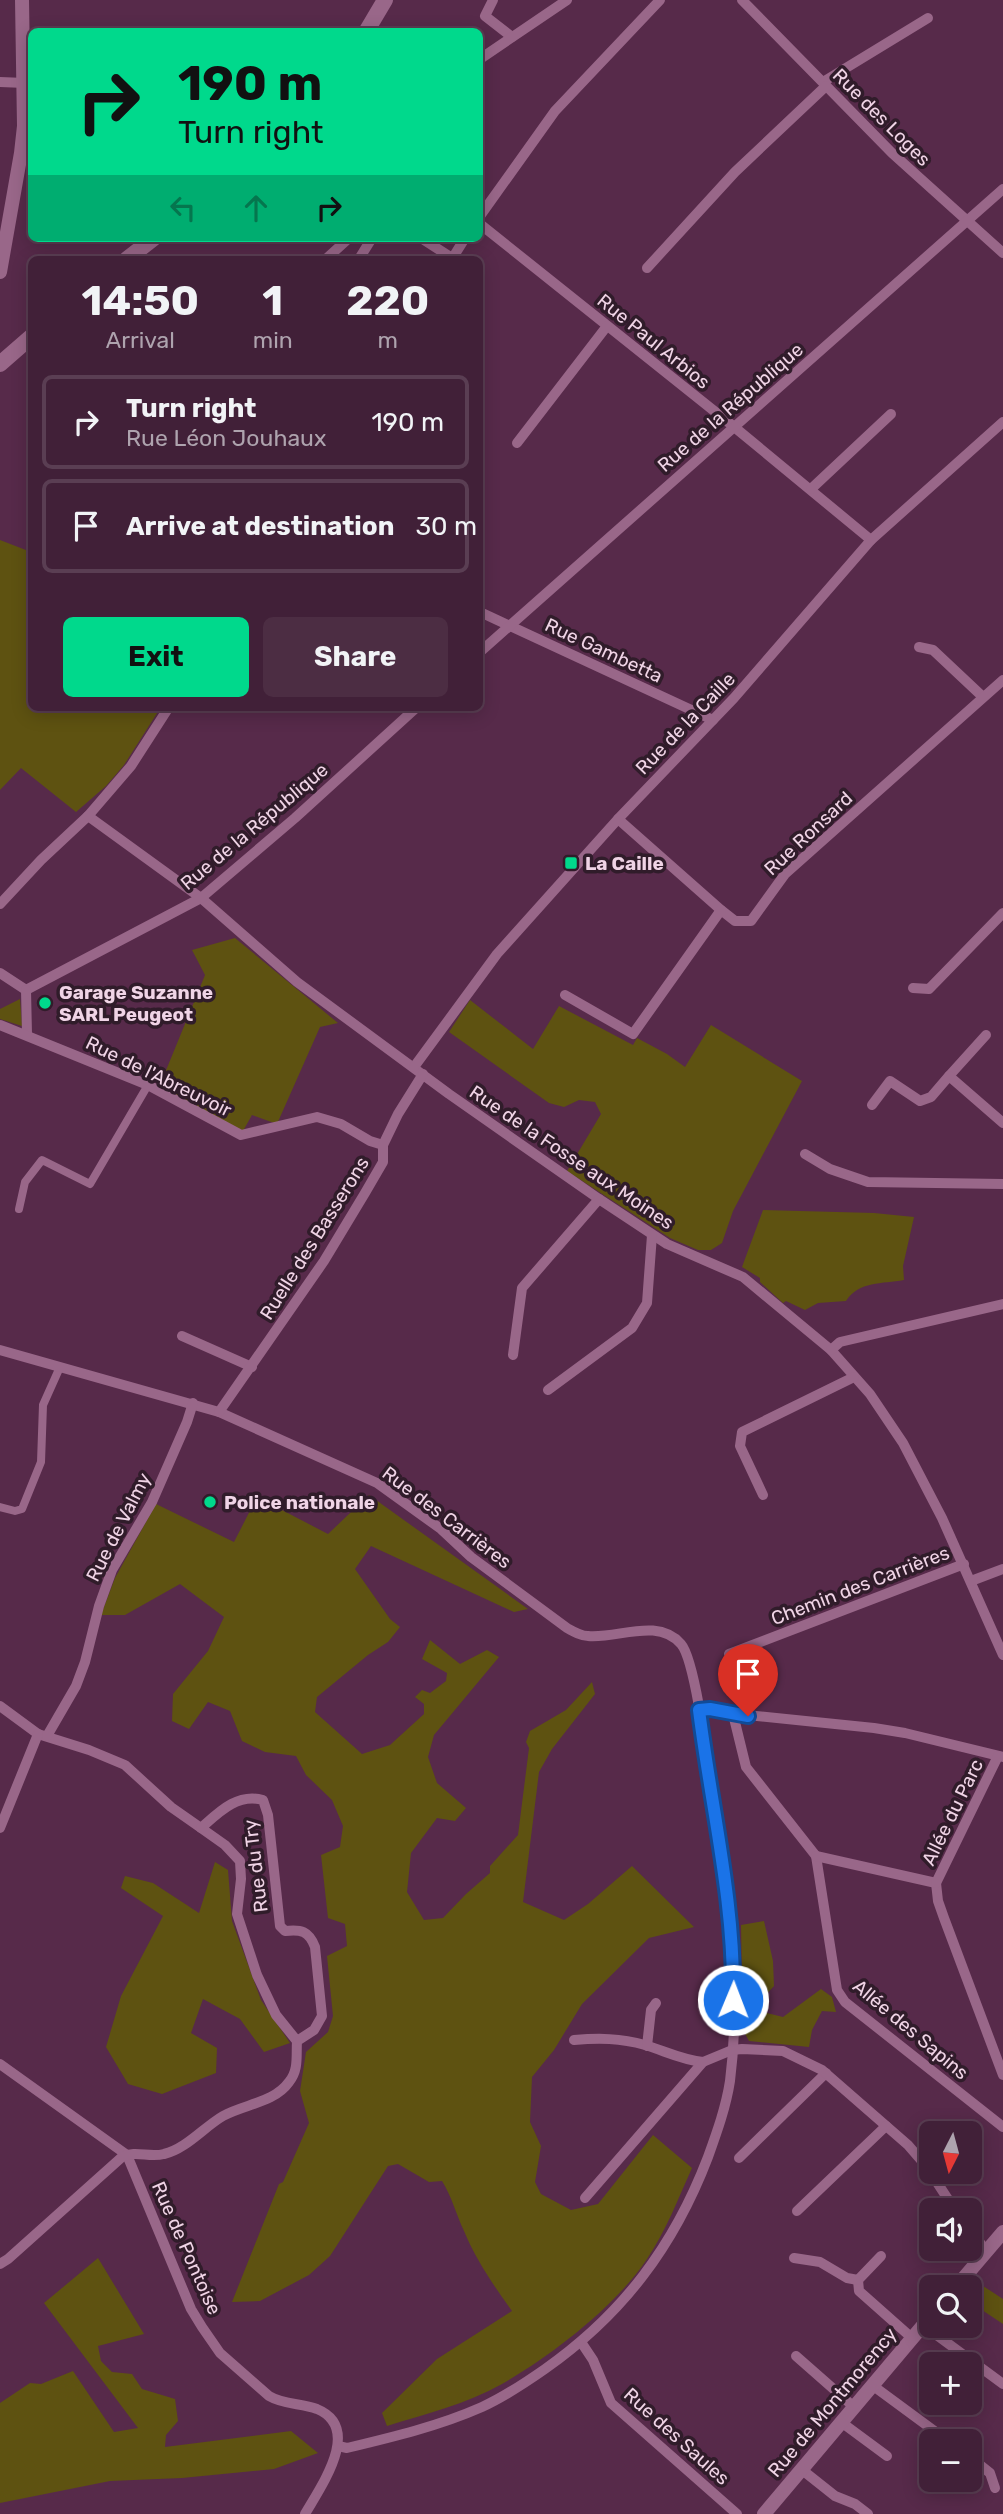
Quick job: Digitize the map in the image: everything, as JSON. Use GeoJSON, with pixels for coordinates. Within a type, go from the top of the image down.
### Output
{"type":"FeatureCollection","features":[{"type":"Feature","properties":{"kind":"main road"},"geometry":{"type":"LineString","coordinates":[[365,28],[375,0]]}},
{"type":"Feature","properties":{"kind":"main road"},"geometry":{"type":"LineString","coordinates":[[367,28],[385,0]]}},
{"type":"Feature","properties":{"kind":"main road"},"geometry":{"type":"LineString","coordinates":[[131,256],[149,242]]}},
{"type":"Feature","properties":{"kind":"main road"},"geometry":{"type":"LineString","coordinates":[[0,348],[27,340]]}},
{"type":"Feature","properties":{"kind":"main road"},"geometry":{"type":"LineString","coordinates":[[0,360],[27,340]]}},
{"type":"Feature","properties":{"kind":"street"},"geometry":{"type":"LineString","coordinates":[[0,272],[21,153],[25,83],[22,0]]}},
{"type":"Feature","properties":{"kind":"street"},"geometry":{"type":"LineString","coordinates":[[494,0],[485,16],[512,37]]}},
{"type":"Feature","properties":{"kind":"street"},"geometry":{"type":"LineString","coordinates":[[483,57],[567,0]]}},
{"type":"Feature","properties":{"kind":"street"},"geometry":{"type":"LineString","coordinates":[[483,212],[555,111],[660,0]]}},
{"type":"Feature","properties":{"kind":"street","name":"Rue des Loges"},"geometry":{"type":"LineString","coordinates":[[742,0],[892,153],[1003,253]]}},
{"type":"Feature","properties":{"kind":"street"},"geometry":{"type":"LineString","coordinates":[[648,268],[734,172],[824,84],[928,18]]}},
{"type":"Feature","properties":{"kind":"street"},"geometry":{"type":"LineString","coordinates":[[0,82],[25,83]]}},
{"type":"Feature","properties":{"kind":"street","name":"Rue de la République"},"geometry":{"type":"LineString","coordinates":[[483,649],[1003,189]]}},
{"type":"Feature","properties":{"kind":"street","name":"Rue Paul Arbios"},"geometry":{"type":"LineString","coordinates":[[483,226],[871,540]]}},
{"type":"Feature","properties":{"kind":"street"},"geometry":{"type":"LineString","coordinates":[[329,256],[345,242]]}},
{"type":"Feature","properties":{"kind":"street"},"geometry":{"type":"LineString","coordinates":[[427,242],[448,256]]}},
{"type":"Feature","properties":{"kind":"street"},"geometry":{"type":"LineString","coordinates":[[517,443],[607,326]]}},
{"type":"Feature","properties":{"kind":"street"},"geometry":{"type":"LineString","coordinates":[[811,489],[891,414]]}},
{"type":"Feature","properties":{"kind":"street","name":"Rue de la Caille"},"geometry":{"type":"LineString","coordinates":[[418,1071],[498,954],[618,819],[713,720],[871,540],[1003,422]]}},
{"type":"Feature","properties":{"kind":"street","name":"Rue Gambetta"},"geometry":{"type":"LineString","coordinates":[[483,613],[713,720]]}},
{"type":"Feature","properties":{"kind":"street"},"geometry":{"type":"LineString","coordinates":[[919,647],[933,650],[983,697]]}},
{"type":"Feature","properties":{"kind":"street","name":"Rue Ronsard"},"geometry":{"type":"LineString","coordinates":[[721,911],[735,921],[751,921],[785,874],[1003,680]]}},
{"type":"Feature","properties":{"kind":"street"},"geometry":{"type":"LineString","coordinates":[[0,904],[41,860],[88,816],[131,766],[166,711]]}},
{"type":"Feature","properties":{"kind":"street","name":"Rue de la République"},"geometry":{"type":"LineString","coordinates":[[26,990],[201,898],[295,818],[413,711]]}},
{"type":"Feature","properties":{"kind":"street","name":"Rue de la Fosse aux Moines"},"geometry":{"type":"LineString","coordinates":[[88,816],[201,898],[297,982],[418,1071],[652,1235],[743,1277],[831,1350],[870,1394],[903,1443],[964,1564],[1002,1649]]}},
{"type":"Feature","properties":{"kind":"street"},"geometry":{"type":"LineString","coordinates":[[565,995],[633,1034],[721,911],[618,819]]}},
{"type":"Feature","properties":{"kind":"street"},"geometry":{"type":"LineString","coordinates":[[913,988],[929,989],[1003,914]]}},
{"type":"Feature","properties":{"kind":"street"},"geometry":{"type":"LineString","coordinates":[[0,973],[26,990],[27,1034]]}},
{"type":"Feature","properties":{"kind":"street","name":"Rue de l'Abreuvoir"},"geometry":{"type":"LineString","coordinates":[[0,1025],[148,1085],[241,1135],[317,1117],[341,1124],[370,1141],[383,1144]]}},
{"type":"Feature","properties":{"kind":"street"},"geometry":{"type":"LineString","coordinates":[[872,1105],[890,1081],[915,1100],[926,1101],[986,1035]]}},
{"type":"Feature","properties":{"kind":"street","name":"Ruelle des Basserons"},"geometry":{"type":"LineString","coordinates":[[219,1412],[324,1261],[365,1193],[383,1162],[383,1144],[418,1071]]}},
{"type":"Feature","properties":{"kind":"street"},"geometry":{"type":"LineString","coordinates":[[949,1076],[1003,1123]]}},
{"type":"Feature","properties":{"kind":"street"},"geometry":{"type":"LineString","coordinates":[[19,1209],[26,1182],[41,1160],[90,1184],[148,1085]]}},
{"type":"Feature","properties":{"kind":"street"},"geometry":{"type":"LineString","coordinates":[[806,1154],[830,1169],[867,1182],[1003,1184]]}},
{"type":"Feature","properties":{"kind":"street"},"geometry":{"type":"LineString","coordinates":[[513,1355],[522,1287],[599,1199]]}},
{"type":"Feature","properties":{"kind":"street"},"geometry":{"type":"LineString","coordinates":[[548,1391],[632,1328],[647,1303],[652,1235]]}},
{"type":"Feature","properties":{"kind":"street"},"geometry":{"type":"LineString","coordinates":[[831,1350],[840,1342],[1003,1304]]}},
{"type":"Feature","properties":{"kind":"street"},"geometry":{"type":"LineString","coordinates":[[182,1336],[252,1367]]}},
{"type":"Feature","properties":{"kind":"street","name":"Rue des Carrières"},"geometry":{"type":"LineString","coordinates":[[0,1350],[219,1412],[377,1483],[441,1529],[471,1557],[580,1635],[643,1631],[674,1638],[687,1653],[699,1710],[733,1939],[730,2082],[720,2126],[701,2175],[674,2229],[651,2266],[627,2297],[581,2342],[528,2381],[483,2406],[409,2433],[347,2448],[338,2446]]}},
{"type":"Feature","properties":{"kind":"street"},"geometry":{"type":"LineString","coordinates":[[0,1507],[15,1511],[22,1508],[41,1462],[43,1405],[60,1367]]}},
{"type":"Feature","properties":{"kind":"street"},"geometry":{"type":"LineString","coordinates":[[763,1495],[740,1446],[742,1432],[854,1377]]}},
{"type":"Feature","properties":{"kind":"street","name":"Rue de Valmy"},"geometry":{"type":"LineString","coordinates":[[0,1828],[43,1735],[76,1686],[112,1570],[152,1502],[193,1403]]}},
{"type":"Feature","properties":{"kind":"street","name":"Chemin des Carrières"},"geometry":{"type":"LineString","coordinates":[[729,1654],[964,1564]]}},
{"type":"Feature","properties":{"kind":"street"},"geometry":{"type":"LineString","coordinates":[[971,1581],[1003,1569]]}},
{"type":"Feature","properties":{"kind":"street"},"geometry":{"type":"LineString","coordinates":[[0,1706],[43,1735],[125,1765],[171,1807],[201,1828]]}},
{"type":"Feature","properties":{"kind":"street"},"geometry":{"type":"LineString","coordinates":[[699,1710],[874,1727],[1001,1756]]}},
{"type":"Feature","properties":{"kind":"street","name":"Allée des Sapins"},"geometry":{"type":"LineString","coordinates":[[733,1714],[746,1767],[816,1856],[836,1990],[845,2002],[1003,2127]]}},
{"type":"Feature","properties":{"kind":"street","name":"Allée du Parc"},"geometry":{"type":"LineString","coordinates":[[936,1883],[1001,1756]]}},
{"type":"Feature","properties":{"kind":"street","name":"Rue du Try"},"geometry":{"type":"LineString","coordinates":[[250,1796],[263,1800],[268,1815],[280,1926],[285,1931],[299,1929],[311,1937],[314,1947],[323,2016],[314,2030],[297,2041],[276,2015],[257,1975],[237,1914],[240,1861],[225,1845],[201,1828],[231,1804],[250,1796]]}},
{"type":"Feature","properties":{"kind":"street"},"geometry":{"type":"LineString","coordinates":[[816,1856],[936,1883],[944,1917],[1003,2075]]}},
{"type":"Feature","properties":{"kind":"street"},"geometry":{"type":"LineString","coordinates":[[648,2046],[650,2010],[656,2003]]}},
{"type":"Feature","properties":{"kind":"street"},"geometry":{"type":"LineString","coordinates":[[574,2040],[601,2037],[648,2046],[685,2060],[703,2062]]}},
{"type":"Feature","properties":{"kind":"street"},"geometry":{"type":"LineString","coordinates":[[0,2264],[127,2155],[166,2154],[224,2115],[273,2095],[292,2079],[296,2068],[297,2041]]}},
{"type":"Feature","properties":{"kind":"street"},"geometry":{"type":"LineString","coordinates":[[585,2198],[703,2062],[732,2050],[783,2051],[826,2073],[927,2167],[947,2198]]}},
{"type":"Feature","properties":{"kind":"street"},"geometry":{"type":"LineString","coordinates":[[0,2064],[127,2155]]}},
{"type":"Feature","properties":{"kind":"street"},"geometry":{"type":"LineString","coordinates":[[739,2158],[826,2073]]}},
{"type":"Feature","properties":{"kind":"street"},"geometry":{"type":"LineString","coordinates":[[797,2211],[886,2126]]}},
{"type":"Feature","properties":{"kind":"street","name":"Rue de Pontoise"},"geometry":{"type":"LineString","coordinates":[[127,2155],[191,2309],[220,2353],[277,2401],[310,2407],[333,2420],[340,2435],[338,2446]]}},
{"type":"Feature","properties":{"kind":"street"},"geometry":{"type":"LineString","coordinates":[[966,2275],[1003,2232]]}},
{"type":"Feature","properties":{"kind":"street"},"geometry":{"type":"LineString","coordinates":[[982,2246],[986,2251]]}},
{"type":"Feature","properties":{"kind":"street"},"geometry":{"type":"LineString","coordinates":[[881,2256],[858,2280],[859,2291],[912,2338]]}},
{"type":"Feature","properties":{"kind":"street"},"geometry":{"type":"LineString","coordinates":[[794,2258],[820,2262],[846,2278],[858,2280]]}},
{"type":"Feature","properties":{"kind":"street","name":"Rue de Montmorency"},"geometry":{"type":"LineString","coordinates":[[764,2514],[919,2330]]}},
{"type":"Feature","properties":{"kind":"street"},"geometry":{"type":"LineString","coordinates":[[948,2338],[1003,2384]]}},
{"type":"Feature","properties":{"kind":"street","name":"Rue des Saules"},"geometry":{"type":"LineString","coordinates":[[581,2342],[593,2360],[611,2403],[737,2514]]}},
{"type":"Feature","properties":{"kind":"street"},"geometry":{"type":"LineString","coordinates":[[796,2356],[854,2407]]}},
{"type":"Feature","properties":{"kind":"street"},"geometry":{"type":"LineString","coordinates":[[872,2385],[932,2429]]}},
{"type":"Feature","properties":{"kind":"street"},"geometry":{"type":"LineString","coordinates":[[841,2422],[887,2456]]}},
{"type":"Feature","properties":{"kind":"street"},"geometry":{"type":"LineString","coordinates":[[305,2514],[338,2446]]}},
{"type":"Feature","properties":{"kind":"street"},"geometry":{"type":"LineString","coordinates":[[982,2467],[990,2473],[995,2488]]}},
{"type":"Feature","properties":{"kind":"street"},"geometry":{"type":"LineString","coordinates":[[801,2469],[835,2496],[855,2504],[868,2514]]}},
{"type":"Feature","properties":{"kind":"shaded area"},"geometry":{"type":"Polygon","coordinates":[[[0,540],[28,551],[28,711],[158,711],[124,765],[106,786],[76,812],[21,768],[0,790],[0,540]]]}},
{"type":"Feature","properties":{"kind":"shaded area"},"geometry":{"type":"Polygon","coordinates":[[[235,938],[338,1023],[320,1027],[277,1124],[252,1115],[243,1131],[180,1099],[160,1085],[205,975],[192,950],[235,938]]]}},
{"type":"Feature","properties":{"kind":"shaded area"},"geometry":{"type":"Polygon","coordinates":[[[20,999],[22,1026],[0,1019],[0,1009],[20,999]]]}},
{"type":"Feature","properties":{"kind":"shaded area"},"geometry":{"type":"Polygon","coordinates":[[[470,1000],[533,1049],[559,1006],[633,1045],[637,1038],[685,1067],[711,1025],[802,1081],[733,1211],[722,1243],[711,1250],[698,1250],[670,1238],[567,1171],[601,1114],[595,1102],[579,1100],[564,1107],[549,1103],[449,1032],[470,1000]]]}},
{"type":"Feature","properties":{"kind":"shaded area"},"geometry":{"type":"Polygon","coordinates":[[[763,1210],[874,1213],[914,1217],[903,1266],[904,1280],[864,1287],[846,1301],[818,1303],[805,1310],[786,1301],[783,1303],[760,1282],[760,1278],[742,1267],[763,1210]]]}},
{"type":"Feature","properties":{"kind":"shaded area"},"geometry":{"type":"Polygon","coordinates":[[[369,1495],[528,1609],[514,1612],[371,1546],[355,1569],[390,1619],[400,1627],[388,1642],[317,1697],[315,1712],[362,1754],[390,1745],[424,1714],[424,1704],[415,1697],[422,1690],[430,1693],[446,1681],[447,1673],[422,1659],[430,1640],[460,1664],[487,1650],[499,1657],[434,1735],[428,1757],[437,1783],[466,1808],[455,1821],[437,1818],[411,1853],[407,1892],[424,1920],[443,1918],[490,1873],[490,1866],[518,1835],[529,1748],[526,1742],[530,1731],[566,1710],[592,1682],[595,1694],[552,1749],[539,1772],[523,1902],[564,1920],[588,1904],[632,1866],[694,1927],[649,1938],[582,2004],[554,2050],[532,2077],[530,2122],[541,2146],[535,2182],[541,2194],[571,2210],[598,2204],[653,2135],[692,2168],[654,2248],[634,2277],[600,2312],[541,2359],[502,2384],[475,2397],[387,2426],[382,2413],[437,2359],[512,2311],[474,2252],[442,2181],[429,2182],[398,2164],[388,2166],[330,2256],[309,2275],[260,2301],[232,2302],[279,2184],[283,2182],[309,2123],[300,2091],[306,2052],[328,2032],[333,2016],[327,1956],[347,1946],[345,1924],[328,1918],[321,1855],[340,1847],[343,1826],[332,1800],[306,1775],[296,1756],[265,1752],[242,1741],[230,1711],[208,1702],[189,1729],[172,1721],[173,1694],[208,1651],[224,1617],[180,1584],[125,1615],[101,1615],[115,1578],[156,1504],[234,1542],[257,1497],[328,1534],[369,1495]]]}},
{"type":"Feature","properties":{"kind":"shaded area"},"geometry":{"type":"Polygon","coordinates":[[[215,1862],[228,1870],[232,1921],[261,2000],[290,2043],[264,2052],[240,2019],[203,1999],[191,2033],[217,2048],[216,2073],[162,2094],[128,2084],[106,2047],[121,1996],[163,1916],[121,1888],[125,1876],[153,1883],[199,1913],[215,1862]]]}},
{"type":"Feature","properties":{"kind":"shaded area"},"geometry":{"type":"Polygon","coordinates":[[[764,1921],[773,1961],[774,1986],[763,1998],[763,2012],[783,2017],[821,1989],[832,1997],[836,2012],[822,2011],[812,2030],[809,2047],[749,2041],[743,2030],[741,1925],[764,1921]]]}},
{"type":"Feature","properties":{"kind":"shaded area"},"geometry":{"type":"Polygon","coordinates":[[[98,2258],[144,2334],[98,2346],[101,2361],[112,2372],[132,2374],[142,2389],[175,2399],[178,2421],[166,2435],[165,2447],[291,2431],[318,2453],[274,2469],[182,2478],[110,2481],[0,2503],[0,2403],[30,2383],[41,2384],[73,2371],[114,2432],[138,2428],[44,2303],[98,2258]]]}},
{"type":"Feature","properties":{"kind":"shaded area"},"geometry":{"type":"Polygon","coordinates":[[[982,2285],[1003,2299],[1003,2324],[982,2310],[982,2285]]]}},
{"type":"Feature","properties":{"kind":"place","name":"La Caille"},"geometry":{"type":"Point","coordinates":[571,863]}},
{"type":"Feature","properties":{"kind":"place","name":"Garage Suzanne SARL Peugeot"},"geometry":{"type":"Point","coordinates":[45,1003]}},
{"type":"Feature","properties":{"kind":"place","name":"Police nationale"},"geometry":{"type":"Point","coordinates":[210,1502]}},
{"type":"Feature","properties":{"kind":"route"},"geometry":{"type":"LineString","coordinates":[[733,2000],[734,1950],[729,1905],[699,1710],[710,1709],[748,1716]]}}]}
